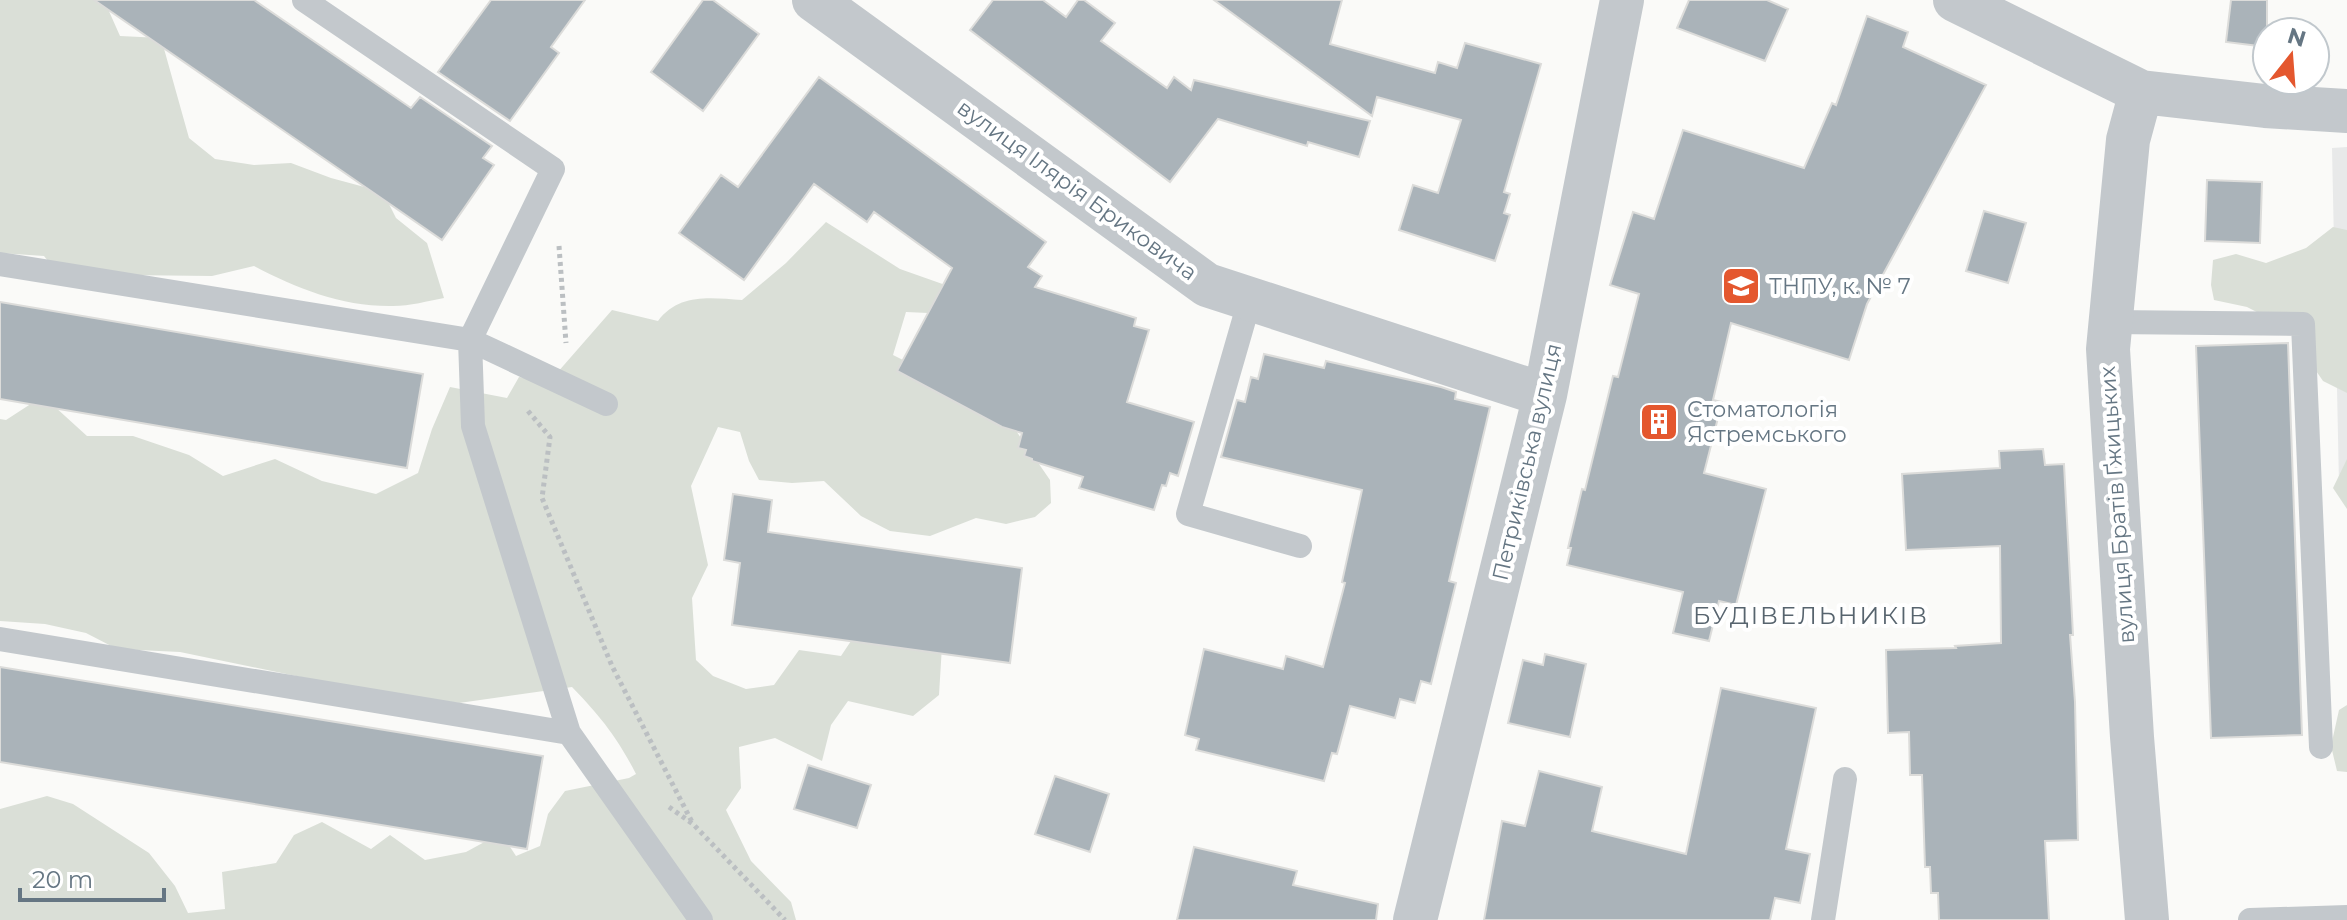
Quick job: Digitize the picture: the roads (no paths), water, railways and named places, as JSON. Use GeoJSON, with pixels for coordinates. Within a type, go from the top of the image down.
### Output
{"type":"FeatureCollection","features":[{"type":"Feature","properties":{"kind":"street","name":"вулиця Ілярія Бриковича"},"geometry":{"type":"LineString","coordinates":[[814,0],[1207,285],[1545,395]]}},
{"type":"Feature","properties":{"kind":"street","name":"Петриківська вулиця"},"geometry":{"type":"LineString","coordinates":[[1415,920],[1545,395],[1622,0]]}},
{"type":"Feature","properties":{"kind":"street"},"geometry":{"type":"LineString","coordinates":[[1955,0],[2141,92],[2265,106],[2347,111]]}},
{"type":"Feature","properties":{"kind":"street","name":"вулиця Братів Ґжицьких"},"geometry":{"type":"LineString","coordinates":[[2141,92],[2128,140],[2108,349],[2132,737],[2147,920]]}},
{"type":"Feature","properties":{"kind":"lane"},"geometry":{"type":"LineString","coordinates":[[304,0],[553,169],[470,340],[473,426],[569,733],[701,920]]}},
{"type":"Feature","properties":{"kind":"lane"},"geometry":{"type":"LineString","coordinates":[[0,264],[470,340],[606,404]]}},
{"type":"Feature","properties":{"kind":"lane"},"geometry":{"type":"LineString","coordinates":[[1250,299],[1188,514],[1300,546]]}},
{"type":"Feature","properties":{"kind":"lane"},"geometry":{"type":"LineString","coordinates":[[2110,322],[2303,324],[2321,747]]}},
{"type":"Feature","properties":{"kind":"lane"},"geometry":{"type":"LineString","coordinates":[[0,639],[569,733]]}},
{"type":"Feature","properties":{"kind":"lane"},"geometry":{"type":"LineString","coordinates":[[1823,920],[1845,779]]}},
{"type":"Feature","properties":{"kind":"lane"},"geometry":{"type":"LineString","coordinates":[[2250,920],[2347,917]]}},
{"type":"Feature","properties":{"kind":"place","name":"ТНПУ, к. № 7"},"geometry":{"type":"Point","coordinates":[1741,286]}},
{"type":"Feature","properties":{"kind":"place","name":"Стоматологія Ястремського"},"geometry":{"type":"Point","coordinates":[1659,422]}},
{"type":"Feature","properties":{"kind":"district","name":"БУДІВЕЛЬНИКІВ"},"geometry":{"type":"Point","coordinates":[1811,615]}}]}
